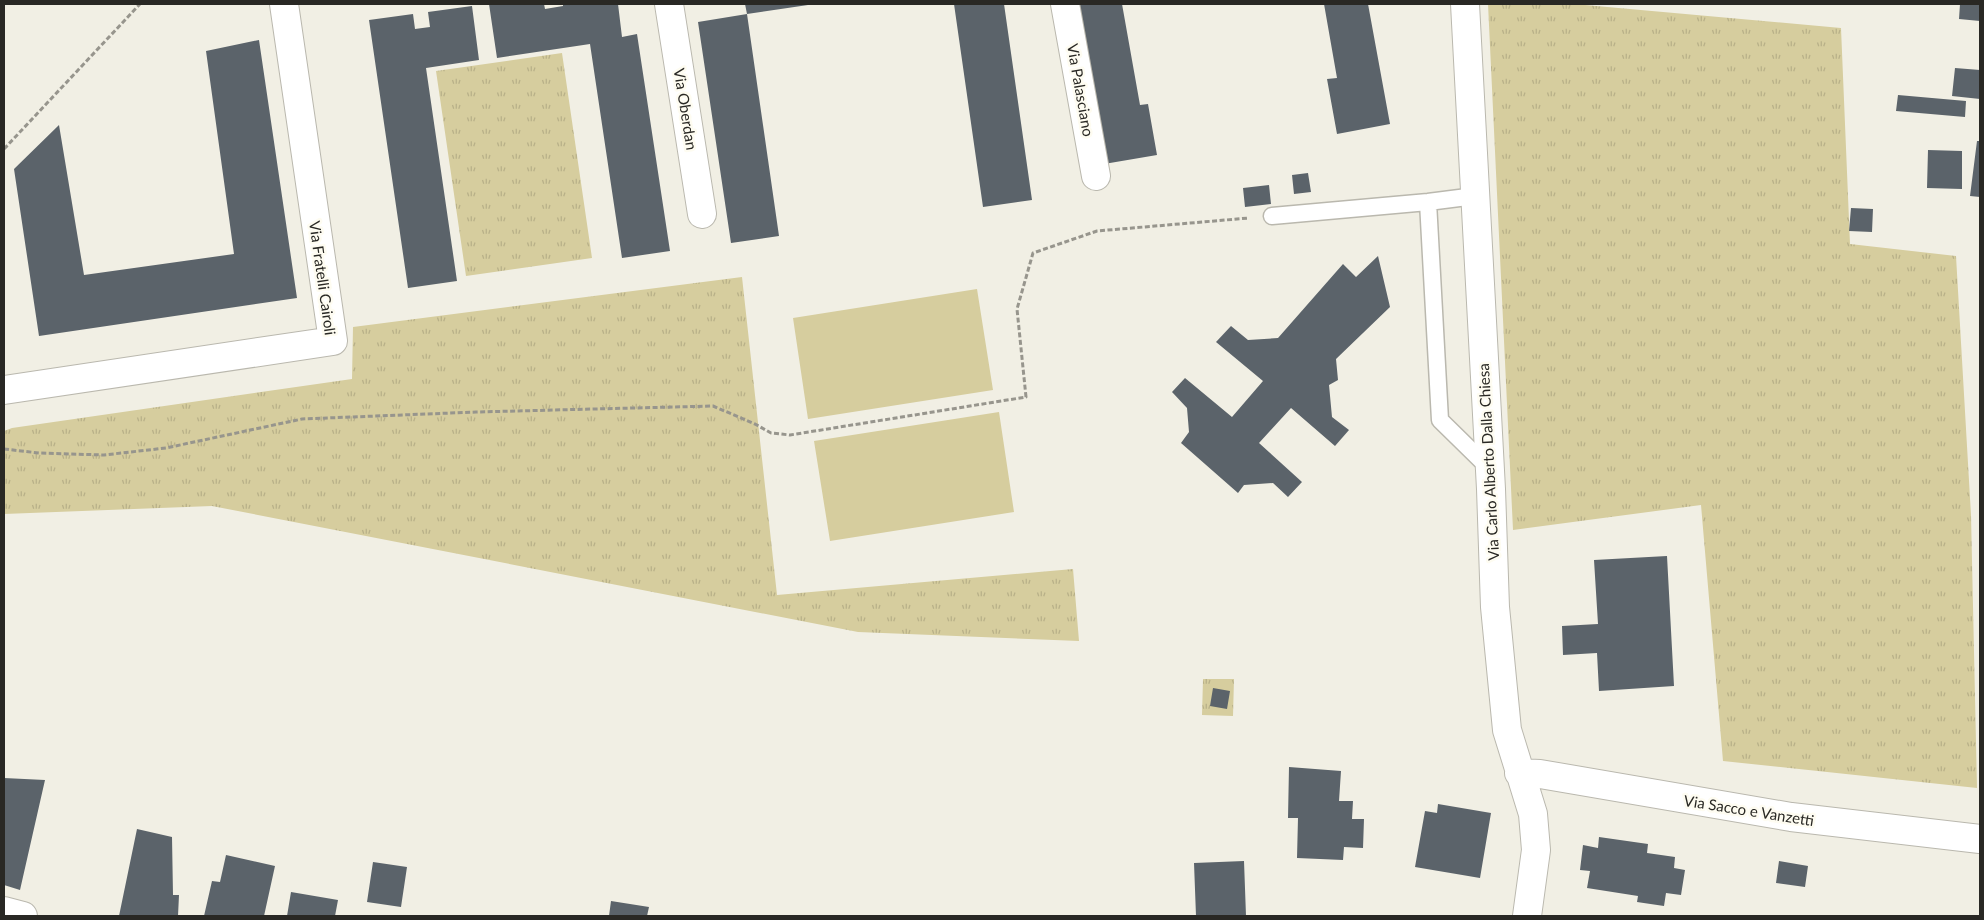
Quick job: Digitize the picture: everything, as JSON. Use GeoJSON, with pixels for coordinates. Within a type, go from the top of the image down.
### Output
{"type":"FeatureCollection","features":[{"type":"Feature","properties":{"kind":"street","name":"Via Fratelli Cairoli"},"geometry":{"type":"LineString","coordinates":[[4,390],[334,341],[284,4]]}},
{"type":"Feature","properties":{"kind":"street","name":"Via Oberdan"},"geometry":{"type":"LineString","coordinates":[[669,4],[702,214]]}},
{"type":"Feature","properties":{"kind":"street","name":"Via Palasciano"},"geometry":{"type":"LineString","coordinates":[[1065,4],[1096,176]]}},
{"type":"Feature","properties":{"kind":"street","name":"Via Carlo Alberto Dalla Chiesa"},"geometry":{"type":"LineString","coordinates":[[1465,4],[1498,644],[1507,730],[1533,814],[1536,850],[1527,916]]}},
{"type":"Feature","properties":{"kind":"street","name":"Via Sacco e Vanzetti"},"geometry":{"type":"LineString","coordinates":[[1520,773],[1540,774],[1791,817],[1980,839]]}},
{"type":"Feature","properties":{"kind":"street"},"geometry":{"type":"LineString","coordinates":[[4,911],[23,916]]}},
{"type":"Feature","properties":{"kind":"lane"},"geometry":{"type":"LineString","coordinates":[[1272,216],[1474,196]]}},
{"type":"Feature","properties":{"kind":"lane"},"geometry":{"type":"LineString","coordinates":[[1428,202],[1440,420],[1490,469]]}},
{"type":"Feature","properties":{"kind":"path"},"geometry":{"type":"LineString","coordinates":[[4,149],[140,4]]}},
{"type":"Feature","properties":{"kind":"path"},"geometry":{"type":"LineString","coordinates":[[4,449],[38,453],[104,455],[166,448],[302,419],[713,406],[771,433],[790,435],[1026,397],[1016,309],[1033,253],[1097,231],[1272,216]]}},
{"type":"Feature","properties":{"kind":"green space"},"geometry":{"type":"Polygon","coordinates":[[[1488,4],[1574,4],[1841,28],[1850,244],[1956,256],[1971,515],[1977,788],[1723,761],[1701,505],[1513,530],[1488,4]]]}},
{"type":"Feature","properties":{"kind":"green space"},"geometry":{"type":"Polygon","coordinates":[[[562,53],[592,258],[466,276],[436,71],[562,53]]]}},
{"type":"Feature","properties":{"kind":"green space"},"geometry":{"type":"Polygon","coordinates":[[[742,277],[777,595],[1073,569],[1079,641],[858,632],[212,506],[4,514],[4,431],[12,428],[352,379],[353,327],[742,277]]]}},
{"type":"Feature","properties":{"kind":"green space"},"geometry":{"type":"Polygon","coordinates":[[[977,289],[993,390],[808,419],[793,318],[977,289]]]}},
{"type":"Feature","properties":{"kind":"green space"},"geometry":{"type":"Polygon","coordinates":[[[999,412],[1014,512],[830,541],[814,441],[999,412]]]}},
{"type":"Feature","properties":{"kind":"green space"},"geometry":{"type":"Polygon","coordinates":[[[1203,679],[1234,679],[1233,716],[1202,715],[1203,679]]]}},
{"type":"Feature","properties":{"kind":"building"},"geometry":{"type":"Polygon","coordinates":[[[489,4],[544,4],[545,9],[563,6],[563,4],[618,4],[622,37],[637,34],[670,251],[622,258],[590,44],[497,58],[489,4]]]}},
{"type":"Feature","properties":{"kind":"building"},"geometry":{"type":"Polygon","coordinates":[[[745,4],[808,4],[808,5],[747,14],[745,4]]]}},
{"type":"Feature","properties":{"kind":"building"},"geometry":{"type":"Polygon","coordinates":[[[954,4],[1004,4],[1032,200],[983,207],[954,4]]]}},
{"type":"Feature","properties":{"kind":"building"},"geometry":{"type":"Polygon","coordinates":[[[1075,4],[1122,4],[1140,105],[1148,104],[1157,155],[1104,164],[1075,4]]]}},
{"type":"Feature","properties":{"kind":"building"},"geometry":{"type":"Polygon","coordinates":[[[1324,4],[1368,4],[1390,124],[1337,134],[1327,79],[1337,78],[1324,4]]]}},
{"type":"Feature","properties":{"kind":"building"},"geometry":{"type":"Polygon","coordinates":[[[1960,4],[1980,4],[1980,21],[1959,19],[1960,4]]]}},
{"type":"Feature","properties":{"kind":"building"},"geometry":{"type":"Polygon","coordinates":[[[472,6],[479,60],[426,68],[457,281],[408,288],[369,20],[413,14],[415,29],[430,27],[428,12],[472,6]]]}},
{"type":"Feature","properties":{"kind":"building"},"geometry":{"type":"Polygon","coordinates":[[[747,14],[779,236],[731,243],[698,22],[747,14]]]}},
{"type":"Feature","properties":{"kind":"building"},"geometry":{"type":"Polygon","coordinates":[[[259,40],[297,298],[39,336],[14,169],[59,125],[84,275],[234,254],[206,51],[259,40]]]}},
{"type":"Feature","properties":{"kind":"building"},"geometry":{"type":"Polygon","coordinates":[[[1955,68],[1980,70],[1980,99],[1952,96],[1955,68]]]}},
{"type":"Feature","properties":{"kind":"building"},"geometry":{"type":"Polygon","coordinates":[[[1898,95],[1966,101],[1965,117],[1896,111],[1898,95]]]}},
{"type":"Feature","properties":{"kind":"building"},"geometry":{"type":"Polygon","coordinates":[[[1977,141],[1980,141],[1980,197],[1970,196],[1977,141]]]}},
{"type":"Feature","properties":{"kind":"building"},"geometry":{"type":"Polygon","coordinates":[[[1928,150],[1962,151],[1962,189],[1927,188],[1928,150]]]}},
{"type":"Feature","properties":{"kind":"building"},"geometry":{"type":"Polygon","coordinates":[[[1308,173],[1311,192],[1294,194],[1292,175],[1308,173]]]}},
{"type":"Feature","properties":{"kind":"building"},"geometry":{"type":"Polygon","coordinates":[[[1269,185],[1271,204],[1245,207],[1243,188],[1269,185]]]}},
{"type":"Feature","properties":{"kind":"building"},"geometry":{"type":"Polygon","coordinates":[[[1851,208],[1873,209],[1872,232],[1849,231],[1851,208]]]}},
{"type":"Feature","properties":{"kind":"building"},"geometry":{"type":"Polygon","coordinates":[[[1378,256],[1390,307],[1336,359],[1338,380],[1329,385],[1332,417],[1349,430],[1335,446],[1291,408],[1259,443],[1302,482],[1288,497],[1273,483],[1244,485],[1238,493],[1181,443],[1189,432],[1187,408],[1172,392],[1185,378],[1232,417],[1263,381],[1216,342],[1231,326],[1248,340],[1278,338],[1343,264],[1356,277],[1378,256]]]}},
{"type":"Feature","properties":{"kind":"building"},"geometry":{"type":"Polygon","coordinates":[[[1667,556],[1674,686],[1599,691],[1597,653],[1563,655],[1562,626],[1598,624],[1594,560],[1667,556]]]}},
{"type":"Feature","properties":{"kind":"building"},"geometry":{"type":"Polygon","coordinates":[[[1213,688],[1230,691],[1227,709],[1210,706],[1213,688]]]}},
{"type":"Feature","properties":{"kind":"building"},"geometry":{"type":"Polygon","coordinates":[[[1289,767],[1341,771],[1339,801],[1353,801],[1352,819],[1364,819],[1363,848],[1344,847],[1343,860],[1297,858],[1298,818],[1288,818],[1289,767]]]}},
{"type":"Feature","properties":{"kind":"building"},"geometry":{"type":"Polygon","coordinates":[[[4,778],[45,780],[20,890],[4,885],[4,778]]]}},
{"type":"Feature","properties":{"kind":"building"},"geometry":{"type":"Polygon","coordinates":[[[1438,804],[1491,813],[1480,878],[1415,867],[1425,811],[1437,813],[1438,804]]]}},
{"type":"Feature","properties":{"kind":"building"},"geometry":{"type":"Polygon","coordinates":[[[137,829],[172,837],[173,895],[179,895],[178,916],[119,916],[137,829]]]}},
{"type":"Feature","properties":{"kind":"building"},"geometry":{"type":"Polygon","coordinates":[[[1599,837],[1648,844],[1647,853],[1675,857],[1674,868],[1685,870],[1681,895],[1666,893],[1664,906],[1637,902],[1638,896],[1587,888],[1590,871],[1580,870],[1583,845],[1598,848],[1599,837]]]}},
{"type":"Feature","properties":{"kind":"building"},"geometry":{"type":"Polygon","coordinates":[[[226,855],[275,866],[264,916],[204,916],[212,881],[220,882],[226,855]]]}},
{"type":"Feature","properties":{"kind":"building"},"geometry":{"type":"Polygon","coordinates":[[[1244,861],[1246,916],[1196,916],[1194,863],[1244,861]]]}},
{"type":"Feature","properties":{"kind":"building"},"geometry":{"type":"Polygon","coordinates":[[[1779,861],[1808,866],[1805,887],[1776,883],[1779,861]]]}},
{"type":"Feature","properties":{"kind":"building"},"geometry":{"type":"Polygon","coordinates":[[[373,862],[407,867],[401,907],[367,902],[373,862]]]}},
{"type":"Feature","properties":{"kind":"building"},"geometry":{"type":"Polygon","coordinates":[[[291,892],[338,900],[335,916],[287,916],[291,892]]]}},
{"type":"Feature","properties":{"kind":"building"},"geometry":{"type":"Polygon","coordinates":[[[611,901],[649,907],[647,916],[609,916],[611,901]]]}}]}
